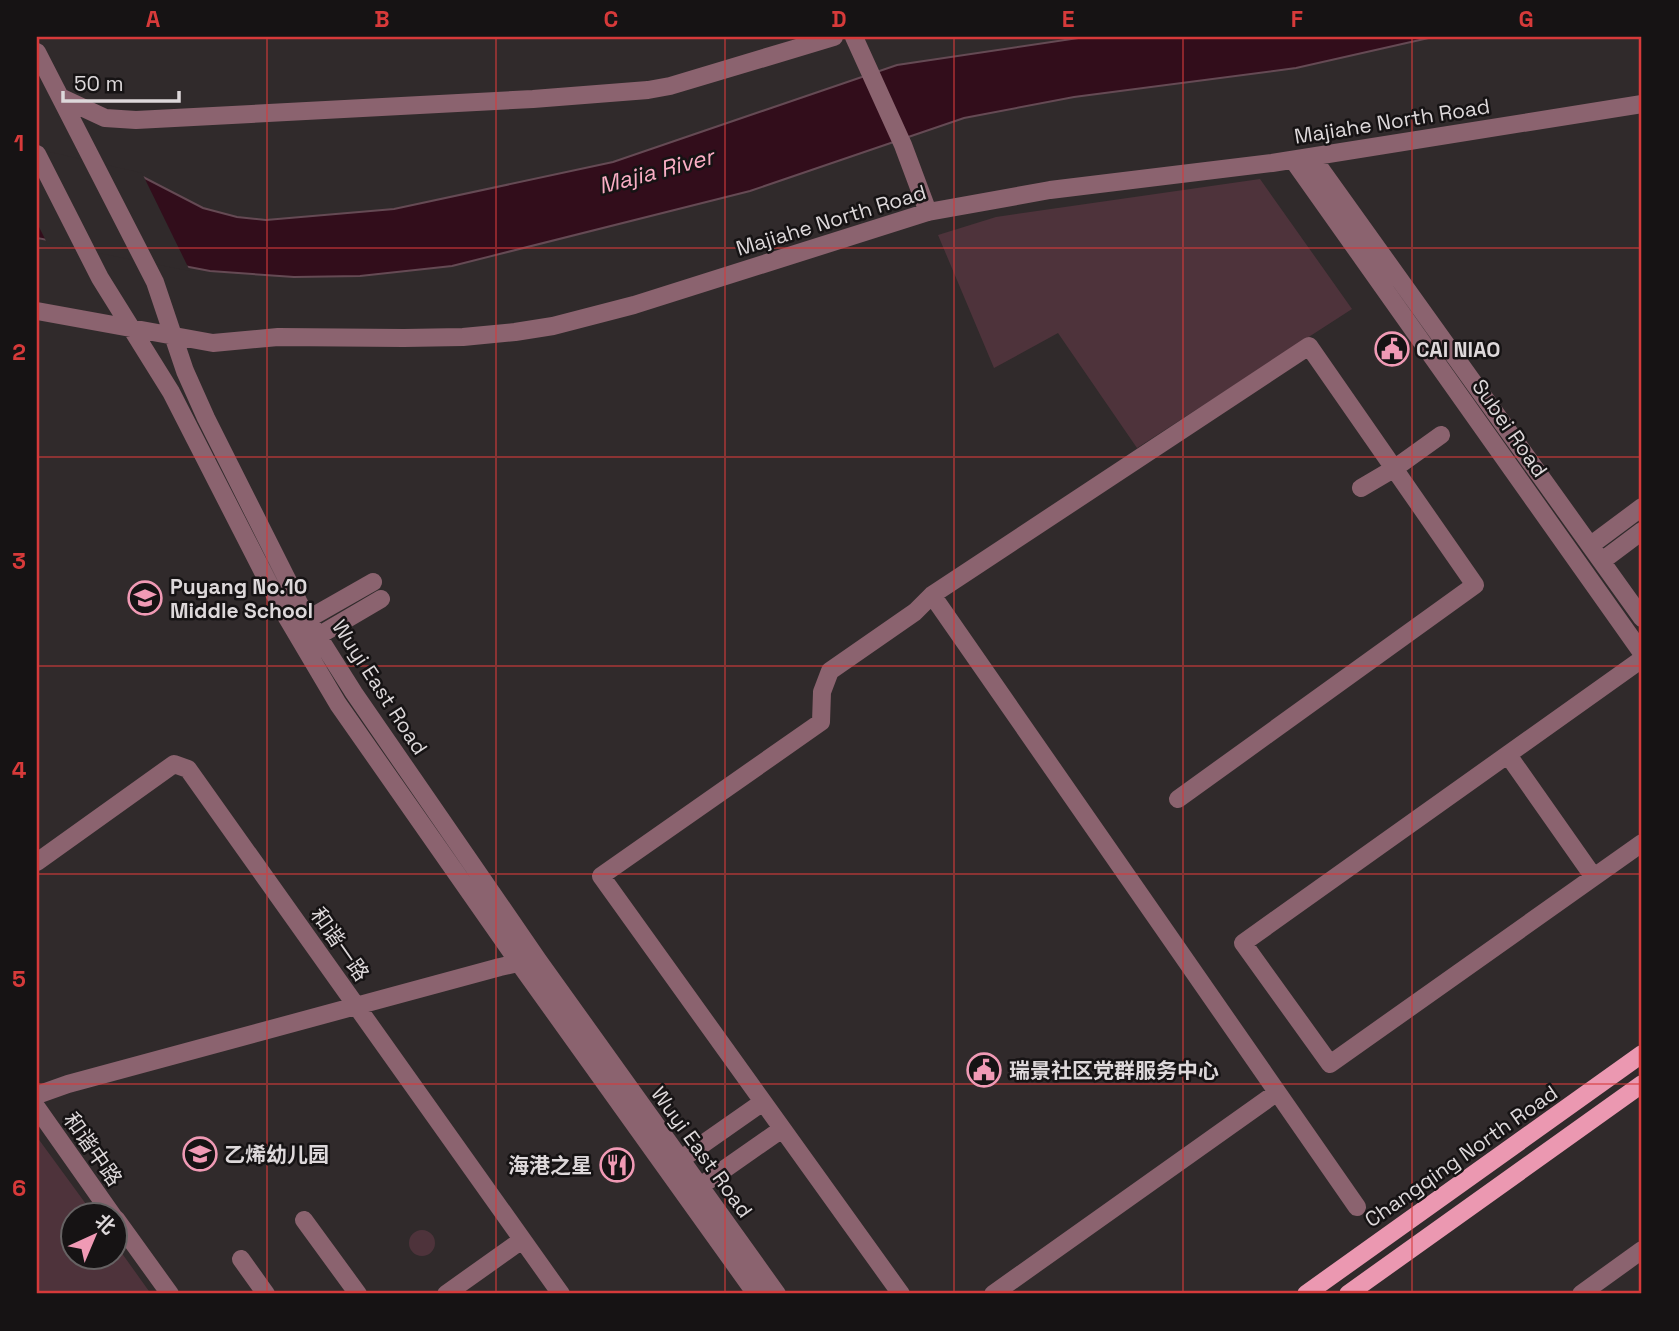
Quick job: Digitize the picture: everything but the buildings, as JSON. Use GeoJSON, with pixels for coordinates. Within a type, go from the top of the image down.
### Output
{"type":"FeatureCollection","features":[{"type":"Feature","properties":{"kind":"main road","name":"Changqing North Road"},"geometry":{"type":"LineString","coordinates":[[1306,1294],[1642,1054]]}},
{"type":"Feature","properties":{"kind":"main road"},"geometry":{"type":"LineString","coordinates":[[1348,1294],[1642,1084]]}},
{"type":"Feature","properties":{"kind":"street"},"geometry":{"type":"LineString","coordinates":[[60,97],[105,118],[136,120],[533,99],[670,86],[834,37]]}},
{"type":"Feature","properties":{"kind":"street"},"geometry":{"type":"LineString","coordinates":[[854,37],[903,145],[928,212]]}},
{"type":"Feature","properties":{"kind":"street","name":"Wuyi East Road"},"geometry":{"type":"LineString","coordinates":[[37,52],[155,282],[185,371],[206,418],[318,636],[367,713],[538,960],[777,1294]]}},
{"type":"Feature","properties":{"kind":"street","name":"Majiahe North Road"},"geometry":{"type":"LineString","coordinates":[[37,311],[213,343],[278,337],[463,337],[553,326],[648,300],[928,212],[1050,190],[1293,160],[1642,104]]}},
{"type":"Feature","properties":{"kind":"street","name":"Wuyi East Road"},"geometry":{"type":"LineString","coordinates":[[37,154],[100,278],[171,392],[283,611],[338,704],[756,1294]]}},
{"type":"Feature","properties":{"kind":"street","name":"Subei Road"},"geometry":{"type":"LineString","coordinates":[[1312,157],[1642,618]]}},
{"type":"Feature","properties":{"kind":"street","name":"Subei Road"},"geometry":{"type":"LineString","coordinates":[[1293,160],[1642,653]]}},
{"type":"Feature","properties":{"kind":"street"},"geometry":{"type":"LineString","coordinates":[[901,1294],[601,876],[821,722],[822,692],[830,671],[915,612],[932,595],[1309,346],[1475,586],[1178,799]]}},
{"type":"Feature","properties":{"kind":"street"},"geometry":{"type":"LineString","coordinates":[[1361,488],[1395,468],[1441,435]]}},
{"type":"Feature","properties":{"kind":"street"},"geometry":{"type":"LineString","coordinates":[[1591,545],[1642,507]]}},
{"type":"Feature","properties":{"kind":"street"},"geometry":{"type":"LineString","coordinates":[[1602,561],[1642,531]]}},
{"type":"Feature","properties":{"kind":"street"},"geometry":{"type":"LineString","coordinates":[[308,619],[373,582]]}},
{"type":"Feature","properties":{"kind":"street"},"geometry":{"type":"LineString","coordinates":[[932,595],[1357,1207]]}},
{"type":"Feature","properties":{"kind":"street"},"geometry":{"type":"LineString","coordinates":[[318,636],[381,599]]}},
{"type":"Feature","properties":{"kind":"street"},"geometry":{"type":"LineString","coordinates":[[1642,659],[1243,943],[1330,1064],[1642,843]]}},
{"type":"Feature","properties":{"kind":"street"},"geometry":{"type":"LineString","coordinates":[[1508,755],[1593,876]]}},
{"type":"Feature","properties":{"kind":"street","name":"和谐一路"},"geometry":{"type":"LineString","coordinates":[[37,862],[174,764],[187,769],[561,1294]]}},
{"type":"Feature","properties":{"kind":"street"},"geometry":{"type":"LineString","coordinates":[[37,1095],[68,1084],[356,1006],[538,960]]}},
{"type":"Feature","properties":{"kind":"street"},"geometry":{"type":"LineString","coordinates":[[993,1294],[1276,1093]]}},
{"type":"Feature","properties":{"kind":"street"},"geometry":{"type":"LineString","coordinates":[[680,1160],[763,1102]]}},
{"type":"Feature","properties":{"kind":"street","name":"和谐中路"},"geometry":{"type":"LineString","coordinates":[[37,1108],[103,1202]]}},
{"type":"Feature","properties":{"kind":"street"},"geometry":{"type":"LineString","coordinates":[[699,1187],[782,1129]]}},
{"type":"Feature","properties":{"kind":"street"},"geometry":{"type":"LineString","coordinates":[[304,1220],[358,1294]]}},
{"type":"Feature","properties":{"kind":"street","name":"和谐中路"},"geometry":{"type":"LineString","coordinates":[[130,1239],[170,1294]]}},
{"type":"Feature","properties":{"kind":"street"},"geometry":{"type":"LineString","coordinates":[[446,1294],[522,1240]]}},
{"type":"Feature","properties":{"kind":"street"},"geometry":{"type":"LineString","coordinates":[[1581,1294],[1642,1250]]}},
{"type":"Feature","properties":{"kind":"street"},"geometry":{"type":"LineString","coordinates":[[241,1259],[266,1294]]}},
{"type":"Feature","properties":{"kind":"shaded area"},"geometry":{"type":"Polygon","coordinates":[[[1260,179],[1352,309],[1137,448],[1058,333],[994,368],[938,235],[996,217],[1260,179]]]}},
{"type":"Feature","properties":{"kind":"shaded area"},"geometry":{"type":"Polygon","coordinates":[[[37,1137],[84,1202],[60,1202],[60,1272],[130,1272],[130,1265],[151,1294],[37,1294],[37,1137]]]}},
{"type":"Feature","properties":{"kind":"shaded area"},"geometry":{"type":"Polygon","coordinates":[[[422,1230],[431,1234],[435,1243],[431,1252],[422,1256],[413,1252],[409,1243],[413,1234],[422,1230]]]}},
{"type":"Feature","properties":{"kind":"water","name":"Majia River"},"geometry":{"type":"Polygon","coordinates":[[[1085,37],[1433,37],[1296,68],[1074,97],[964,118],[750,191],[452,266],[360,276],[294,277],[210,271],[37,238],[37,153],[143,177],[203,208],[237,217],[266,220],[394,209],[613,162],[897,65],[1085,37]]]}},
{"type":"Feature","properties":{"kind":"pier"},"geometry":{"type":"Polygon","coordinates":[[[37,149],[142,173],[190,271],[47,243],[37,223],[37,149]]]}},
{"type":"Feature","properties":{"kind":"place","name":"CAI NIAO"},"geometry":{"type":"Point","coordinates":[1392,349]}},
{"type":"Feature","properties":{"kind":"place","name":"Puyang No.10 Middle School"},"geometry":{"type":"Point","coordinates":[145,598]}},
{"type":"Feature","properties":{"kind":"place","name":"瑞景社区党群服务中心"},"geometry":{"type":"Point","coordinates":[984,1070]}},
{"type":"Feature","properties":{"kind":"place","name":"乙烯幼儿园"},"geometry":{"type":"Point","coordinates":[200,1154]}},
{"type":"Feature","properties":{"kind":"place","name":"海港之星"},"geometry":{"type":"Point","coordinates":[617,1165]}}]}
